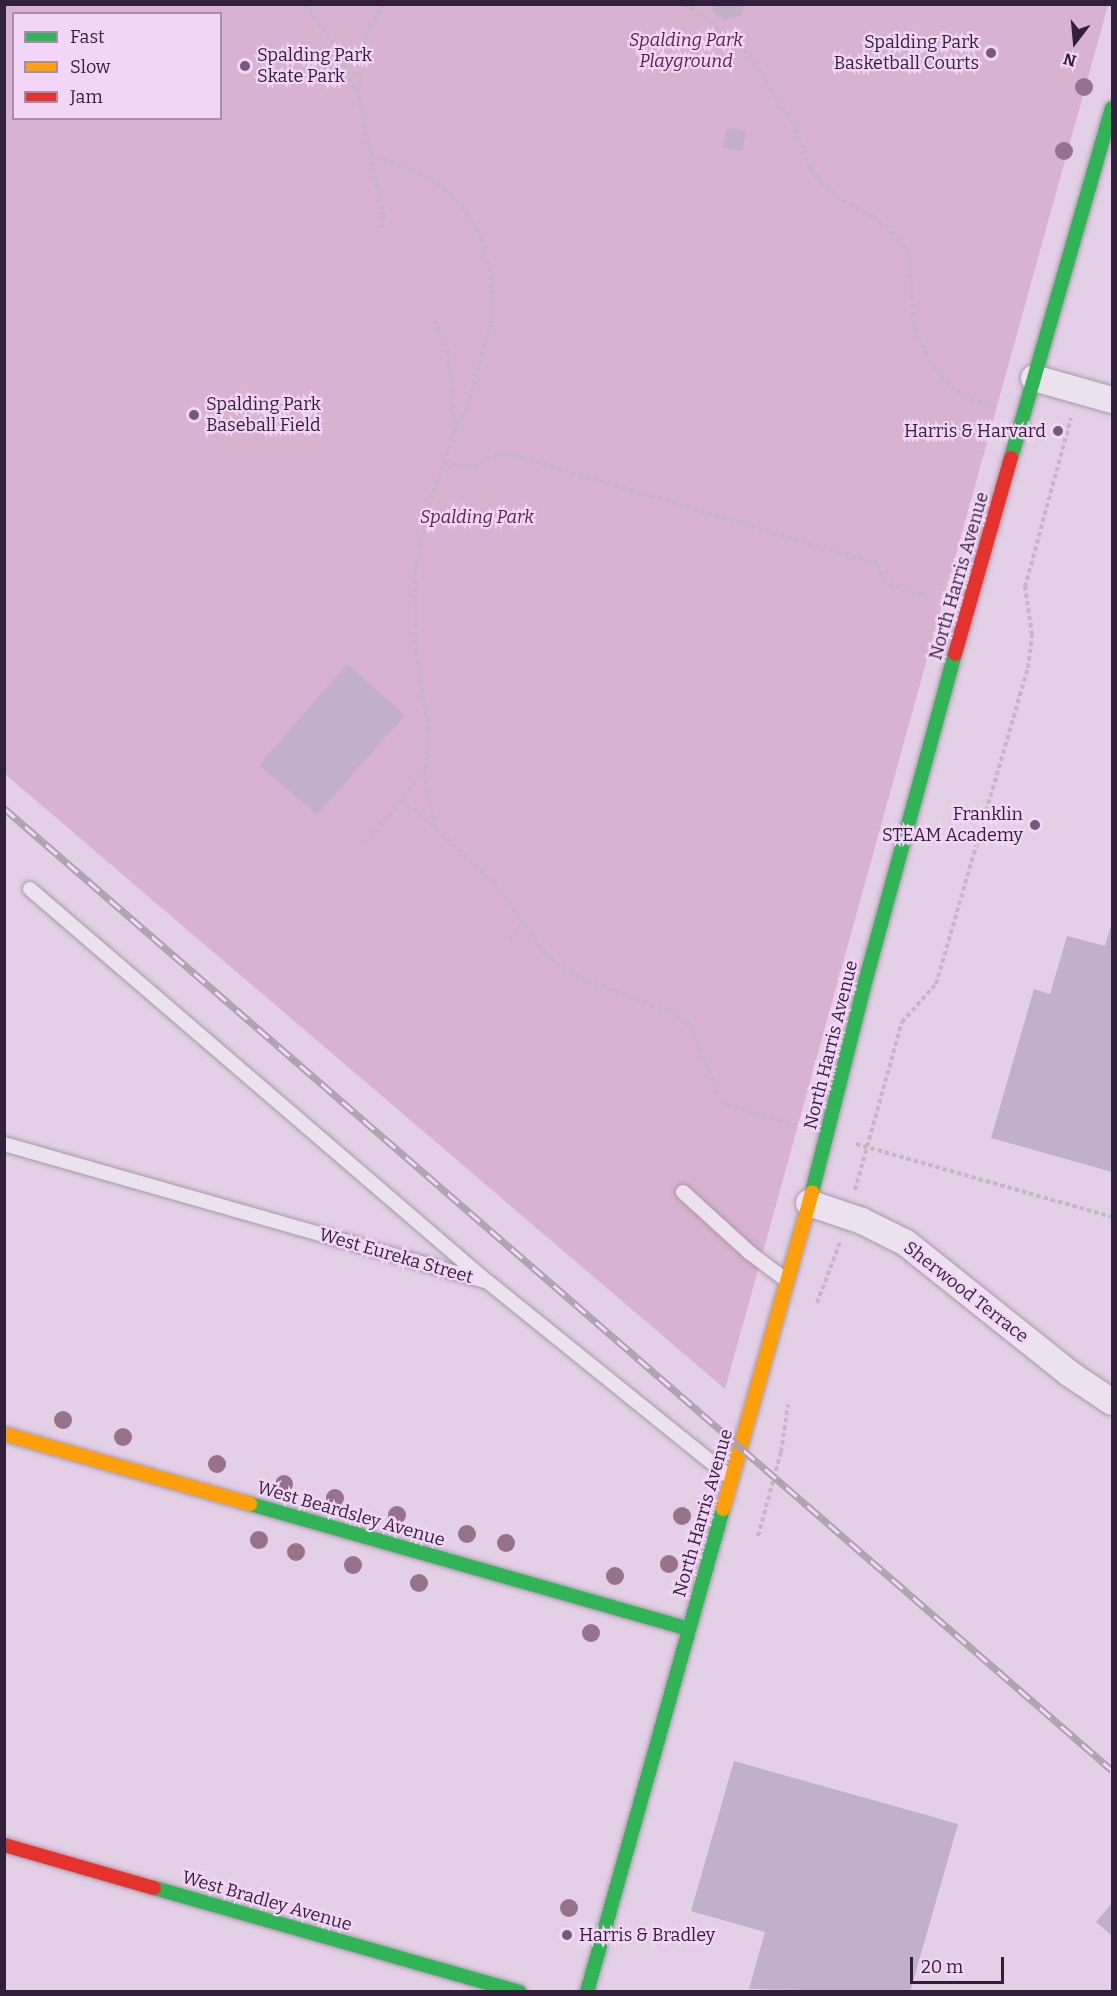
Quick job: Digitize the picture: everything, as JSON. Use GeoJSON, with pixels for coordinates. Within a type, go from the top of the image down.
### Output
{"type":"FeatureCollection","features":[{"type":"Feature","properties":{"kind":"street","name":"North Harris Avenue"},"geometry":{"type":"LineString","coordinates":[[587,1992],[809,1203],[864,986],[1034,378],[1113,108]]}},
{"type":"Feature","properties":{"kind":"street"},"geometry":{"type":"LineString","coordinates":[[1034,378],[1113,400]]}},
{"type":"Feature","properties":{"kind":"street","name":"Sherwood Terrace"},"geometry":{"type":"LineString","coordinates":[[809,1203],[862,1221],[906,1243],[1070,1374],[1113,1402]]}},
{"type":"Feature","properties":{"kind":"street","name":"West Beardsley Avenue"},"geometry":{"type":"LineString","coordinates":[[4,1434],[688,1629]]}},
{"type":"Feature","properties":{"kind":"street","name":"West Bradley Avenue"},"geometry":{"type":"LineString","coordinates":[[4,1845],[519,1992]]}},
{"type":"Feature","properties":{"kind":"lane"},"geometry":{"type":"LineString","coordinates":[[30,890],[488,1282]]}},
{"type":"Feature","properties":{"kind":"lane","name":"West Eureka Street"},"geometry":{"type":"LineString","coordinates":[[4,1144],[488,1282],[731,1478]]}},
{"type":"Feature","properties":{"kind":"lane"},"geometry":{"type":"LineString","coordinates":[[683,1192],[750,1253],[786,1280]]}},
{"type":"Feature","properties":{"kind":"path"},"geometry":{"type":"LineString","coordinates":[[306,4],[338,50],[357,95],[384,217],[380,233]]}},
{"type":"Feature","properties":{"kind":"path"},"geometry":{"type":"LineString","coordinates":[[357,95],[360,50],[384,4]]}},
{"type":"Feature","properties":{"kind":"path"},"geometry":{"type":"LineString","coordinates":[[684,4],[712,23],[750,56],[796,129],[810,168],[820,182],[836,196],[873,217],[899,237],[910,259],[914,322],[925,354],[940,377],[963,396],[999,409]]}},
{"type":"Feature","properties":{"kind":"path"},"geometry":{"type":"LineString","coordinates":[[712,23],[718,15]]}},
{"type":"Feature","properties":{"kind":"path"},"geometry":{"type":"LineString","coordinates":[[370,153],[416,171],[451,195],[468,216],[488,256],[493,302],[491,322],[467,408],[455,431],[426,517],[415,572],[416,651],[428,727],[424,764],[427,796],[436,829]]}},
{"type":"Feature","properties":{"kind":"path"},"geometry":{"type":"LineString","coordinates":[[434,321],[450,361],[455,431]]}},
{"type":"Feature","properties":{"kind":"path"},"geometry":{"type":"LineString","coordinates":[[854,1194],[902,1022],[936,984],[1028,668],[1032,634],[1025,587],[1072,415]]}},
{"type":"Feature","properties":{"kind":"path"},"geometry":{"type":"LineString","coordinates":[[445,461],[460,467],[475,468],[484,465],[497,454],[514,455],[878,564],[884,579],[889,584],[933,598]]}},
{"type":"Feature","properties":{"kind":"path"},"geometry":{"type":"LineString","coordinates":[[364,843],[401,800],[424,764]]}},
{"type":"Feature","properties":{"kind":"path"},"geometry":{"type":"LineString","coordinates":[[401,800],[495,883],[545,953],[568,972],[670,1012],[686,1021],[698,1042],[720,1099],[727,1105],[799,1127]]}},
{"type":"Feature","properties":{"kind":"path"},"geometry":{"type":"LineString","coordinates":[[509,940],[524,923]]}},
{"type":"Feature","properties":{"kind":"path"},"geometry":{"type":"LineString","coordinates":[[856,1144],[1113,1217]]}},
{"type":"Feature","properties":{"kind":"path"},"geometry":{"type":"LineString","coordinates":[[816,1306],[840,1242]]}},
{"type":"Feature","properties":{"kind":"path"},"geometry":{"type":"LineString","coordinates":[[758,1536],[781,1452],[789,1402]]}},
{"type":"Feature","properties":{"kind":"green space","name":"Spalding Park"},"geometry":{"type":"Polygon","coordinates":[[[5,5],[1108,5],[725,1389],[5,774],[5,5]]]}},
{"type":"Feature","properties":{"kind":"building"},"geometry":{"type":"Polygon","coordinates":[[[713,4],[743,4],[742,15],[725,20],[713,11],[713,4]]]}},
{"type":"Feature","properties":{"kind":"building"},"geometry":{"type":"Polygon","coordinates":[[[727,127],[746,131],[742,151],[723,147],[727,127]]]}},
{"type":"Feature","properties":{"kind":"building"},"geometry":{"type":"Polygon","coordinates":[[[347,664],[405,715],[317,815],[259,765],[347,664]]]}},
{"type":"Feature","properties":{"kind":"building"},"geometry":{"type":"Polygon","coordinates":[[[1112,922],[1112,1172],[991,1138],[1034,989],[1050,994],[1067,936],[1105,946],[1112,922]]]}},
{"type":"Feature","properties":{"kind":"building"},"geometry":{"type":"Polygon","coordinates":[[[734,1761],[958,1824],[910,1992],[749,1989],[765,1932],[691,1911],[734,1761]]]}},
{"type":"Feature","properties":{"kind":"building"},"geometry":{"type":"Polygon","coordinates":[[[1112,1903],[1112,1936],[1096,1922],[1112,1903]]]}},
{"type":"Feature","properties":{"kind":"railway"},"geometry":{"type":"LineString","coordinates":[[4,808],[1112,1770]]}},
{"type":"Feature","properties":{"kind":"traffic: fast"},"geometry":{"type":"LineString","coordinates":[[1011,458],[1112,108]]}},
{"type":"Feature","properties":{"kind":"traffic: fast"},"geometry":{"type":"LineString","coordinates":[[812,1192],[864,986],[955,654]]}},
{"type":"Feature","properties":{"kind":"traffic: fast"},"geometry":{"type":"LineString","coordinates":[[250,1504],[688,1629]]}},
{"type":"Feature","properties":{"kind":"traffic: fast"},"geometry":{"type":"LineString","coordinates":[[587,1992],[723,1509]]}},
{"type":"Feature","properties":{"kind":"traffic: fast"},"geometry":{"type":"LineString","coordinates":[[154,1888],[519,1992]]}},
{"type":"Feature","properties":{"kind":"traffic: slow"},"geometry":{"type":"LineString","coordinates":[[723,1509],[812,1192]]}},
{"type":"Feature","properties":{"kind":"traffic: slow"},"geometry":{"type":"LineString","coordinates":[[4,1434],[250,1504]]}},
{"type":"Feature","properties":{"kind":"traffic: jam"},"geometry":{"type":"LineString","coordinates":[[955,654],[1011,458]]}},
{"type":"Feature","properties":{"kind":"traffic: jam"},"geometry":{"type":"LineString","coordinates":[[4,1845],[154,1888]]}},
{"type":"Feature","properties":{"kind":"place","name":"Spalding Park Basketball Courts"},"geometry":{"type":"Point","coordinates":[991,53]}},
{"type":"Feature","properties":{"kind":"place","name":"Spalding Park Skate Park"},"geometry":{"type":"Point","coordinates":[245,66]}},
{"type":"Feature","properties":{"kind":"place","name":"Spalding Park Baseball Field"},"geometry":{"type":"Point","coordinates":[194,415]}},
{"type":"Feature","properties":{"kind":"place","name":"Harris & Harvard"},"geometry":{"type":"Point","coordinates":[1058,431]}},
{"type":"Feature","properties":{"kind":"place","name":"Franklin STEAM Academy"},"geometry":{"type":"Point","coordinates":[1035,825]}},
{"type":"Feature","properties":{"kind":"place","name":"Harris & Bradley"},"geometry":{"type":"Point","coordinates":[567,1935]}},
{"type":"Feature","properties":{"kind":"park label","name":"Spalding Park Playground"},"geometry":{"type":"Point","coordinates":[686,51]}}]}
